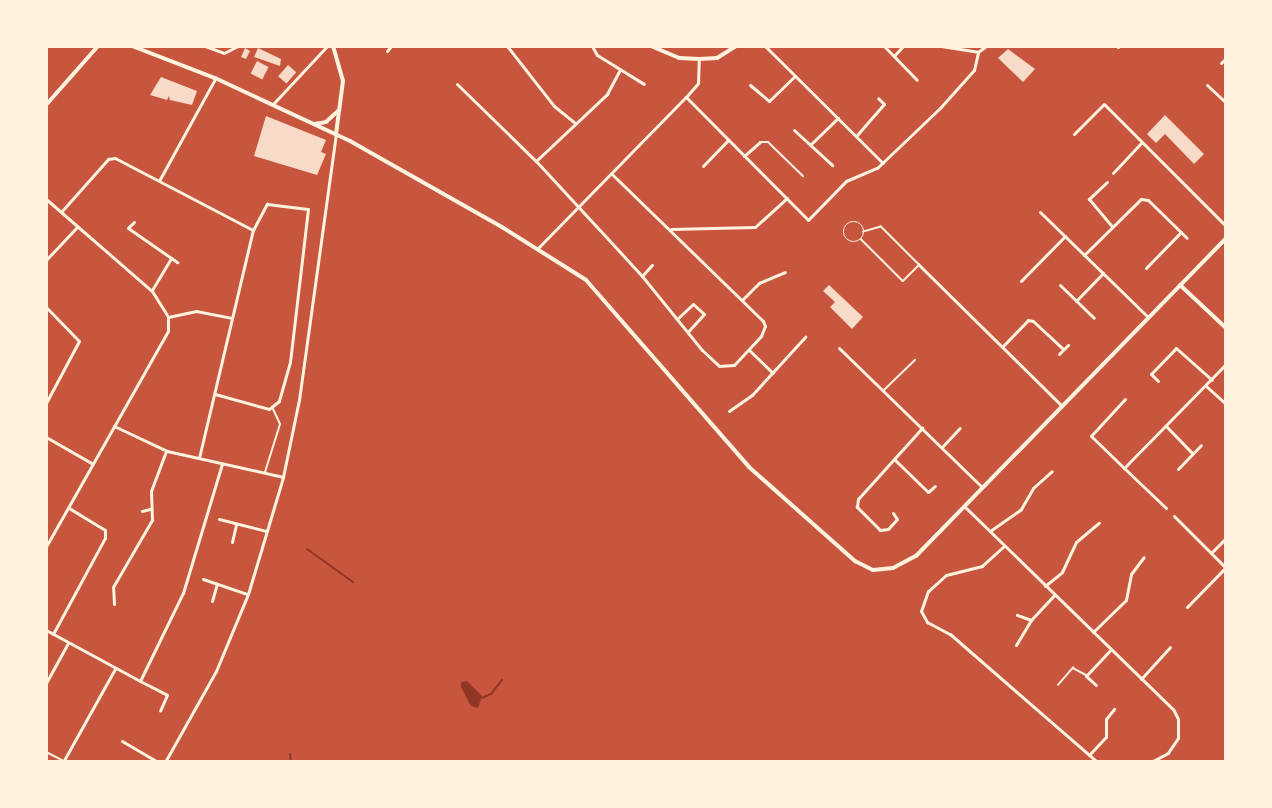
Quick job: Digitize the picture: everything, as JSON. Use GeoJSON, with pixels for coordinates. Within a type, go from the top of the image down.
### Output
{"type":"FeatureCollection","features":[{"type":"Feature","properties":{"kind":"main road"},"geometry":{"type":"LineString","coordinates":[[46,105],[98,46]]}},
{"type":"Feature","properties":{"kind":"main road"},"geometry":{"type":"LineString","coordinates":[[132,46],[216,78],[336,135],[537,249],[598,290],[726,442],[806,520],[865,567],[883,570],[909,562],[1226,238]]}},
{"type":"Feature","properties":{"kind":"main road"},"geometry":{"type":"LineString","coordinates":[[333,46],[343,74],[336,135]]}},
{"type":"Feature","properties":{"kind":"main road"},"geometry":{"type":"LineString","coordinates":[[651,46],[679,58],[699,59],[717,58],[736,46]]}},
{"type":"Feature","properties":{"kind":"main road"},"geometry":{"type":"LineString","coordinates":[[314,124],[331,119],[340,108]]}},
{"type":"Feature","properties":{"kind":"main road"},"geometry":{"type":"LineString","coordinates":[[1180,285],[1226,328]]}},
{"type":"Feature","properties":{"kind":"street"},"geometry":{"type":"LineString","coordinates":[[205,46],[225,53],[238,46]]}},
{"type":"Feature","properties":{"kind":"street"},"geometry":{"type":"LineString","coordinates":[[272,106],[327,46]]}},
{"type":"Feature","properties":{"kind":"street"},"geometry":{"type":"LineString","coordinates":[[387,51],[391,46]]}},
{"type":"Feature","properties":{"kind":"street"},"geometry":{"type":"LineString","coordinates":[[507,46],[555,106],[574,122]]}},
{"type":"Feature","properties":{"kind":"street"},"geometry":{"type":"LineString","coordinates":[[592,46],[597,55],[619,71],[644,84]]}},
{"type":"Feature","properties":{"kind":"street"},"geometry":{"type":"LineString","coordinates":[[765,46],[883,163]]}},
{"type":"Feature","properties":{"kind":"street"},"geometry":{"type":"LineString","coordinates":[[884,46],[917,80]]}},
{"type":"Feature","properties":{"kind":"street"},"geometry":{"type":"LineString","coordinates":[[894,56],[903,46]]}},
{"type":"Feature","properties":{"kind":"street"},"geometry":{"type":"LineString","coordinates":[[941,46],[978,52]]}},
{"type":"Feature","properties":{"kind":"street"},"geometry":{"type":"LineString","coordinates":[[686,97],[808,220],[846,181],[883,163],[974,70],[978,52],[986,46]]}},
{"type":"Feature","properties":{"kind":"street"},"geometry":{"type":"LineString","coordinates":[[1221,63],[1226,58]]}},
{"type":"Feature","properties":{"kind":"street"},"geometry":{"type":"LineString","coordinates":[[537,249],[698,83],[699,59]]}},
{"type":"Feature","properties":{"kind":"street"},"geometry":{"type":"LineString","coordinates":[[536,161],[574,122],[607,94],[619,71]]}},
{"type":"Feature","properties":{"kind":"street"},"geometry":{"type":"LineString","coordinates":[[750,85],[769,101],[795,76]]}},
{"type":"Feature","properties":{"kind":"street"},"geometry":{"type":"LineString","coordinates":[[160,179],[216,78]]}},
{"type":"Feature","properties":{"kind":"street"},"geometry":{"type":"LineString","coordinates":[[457,84],[536,161],[642,276],[719,366],[734,365],[749,350],[765,326],[742,300],[611,173]]}},
{"type":"Feature","properties":{"kind":"street"},"geometry":{"type":"LineString","coordinates":[[1207,85],[1226,103]]}},
{"type":"Feature","properties":{"kind":"street"},"geometry":{"type":"LineString","coordinates":[[857,135],[884,104],[878,98]]}},
{"type":"Feature","properties":{"kind":"street"},"geometry":{"type":"LineString","coordinates":[[1074,134],[1104,104],[1226,226]]}},
{"type":"Feature","properties":{"kind":"street"},"geometry":{"type":"LineString","coordinates":[[810,146],[838,118]]}},
{"type":"Feature","properties":{"kind":"street"},"geometry":{"type":"LineString","coordinates":[[794,130],[832,165]]}},
{"type":"Feature","properties":{"kind":"street"},"geometry":{"type":"LineString","coordinates":[[165,762],[216,670],[248,594],[283,477],[299,400],[336,135]]}},
{"type":"Feature","properties":{"kind":"street"},"geometry":{"type":"LineString","coordinates":[[703,166],[728,140]]}},
{"type":"Feature","properties":{"kind":"street"},"geometry":{"type":"LineString","coordinates":[[744,156],[760,142],[768,142],[803,176]]}},
{"type":"Feature","properties":{"kind":"street"},"geometry":{"type":"LineString","coordinates":[[1113,173],[1142,142]]}},
{"type":"Feature","properties":{"kind":"street"},"geometry":{"type":"LineString","coordinates":[[61,212],[108,159],[115,158],[160,179],[253,230]]}},
{"type":"Feature","properties":{"kind":"street"},"geometry":{"type":"LineString","coordinates":[[1107,182],[1089,199],[1112,226]]}},
{"type":"Feature","properties":{"kind":"street"},"geometry":{"type":"LineString","coordinates":[[669,229],[755,226],[787,198]]}},
{"type":"Feature","properties":{"kind":"street"},"geometry":{"type":"LineString","coordinates":[[46,199],[152,291],[168,317],[168,331],[47,547]]}},
{"type":"Feature","properties":{"kind":"street"},"geometry":{"type":"LineString","coordinates":[[1084,255],[1141,199],[1148,200],[1187,238]]}},
{"type":"Feature","properties":{"kind":"street"},"geometry":{"type":"LineString","coordinates":[[200,458],[253,230],[267,204],[308,209],[290,362],[281,394],[269,409],[215,394]]}},
{"type":"Feature","properties":{"kind":"street"},"geometry":{"type":"LineString","coordinates":[[1040,212],[1148,317]]}},
{"type":"Feature","properties":{"kind":"street"},"geometry":{"type":"LineString","coordinates":[[134,222],[128,228],[177,262]]}},
{"type":"Feature","properties":{"kind":"street"},"geometry":{"type":"LineString","coordinates":[[46,260],[77,227]]}},
{"type":"Feature","properties":{"kind":"street"},"geometry":{"type":"LineString","coordinates":[[1146,268],[1181,232]]}},
{"type":"Feature","properties":{"kind":"street"},"geometry":{"type":"LineString","coordinates":[[1022,281],[1065,236]]}},
{"type":"Feature","properties":{"kind":"street"},"geometry":{"type":"LineString","coordinates":[[152,291],[171,258]]}},
{"type":"Feature","properties":{"kind":"street"},"geometry":{"type":"LineString","coordinates":[[642,276],[652,265]]}},
{"type":"Feature","properties":{"kind":"street"},"geometry":{"type":"LineString","coordinates":[[919,265],[1062,406]]}},
{"type":"Feature","properties":{"kind":"street"},"geometry":{"type":"LineString","coordinates":[[742,300],[759,283],[785,272]]}},
{"type":"Feature","properties":{"kind":"street"},"geometry":{"type":"LineString","coordinates":[[1076,301],[1103,273]]}},
{"type":"Feature","properties":{"kind":"street"},"geometry":{"type":"LineString","coordinates":[[1060,285],[1094,318]]}},
{"type":"Feature","properties":{"kind":"street"},"geometry":{"type":"LineString","coordinates":[[677,319],[693,304],[704,314],[688,332]]}},
{"type":"Feature","properties":{"kind":"street"},"geometry":{"type":"LineString","coordinates":[[46,307],[79,341],[46,403]]}},
{"type":"Feature","properties":{"kind":"street"},"geometry":{"type":"LineString","coordinates":[[168,317],[196,311],[231,319]]}},
{"type":"Feature","properties":{"kind":"street"},"geometry":{"type":"LineString","coordinates":[[1003,346],[1028,320],[1033,321],[1063,349]]}},
{"type":"Feature","properties":{"kind":"street"},"geometry":{"type":"LineString","coordinates":[[729,411],[773,373],[805,337]]}},
{"type":"Feature","properties":{"kind":"street"},"geometry":{"type":"LineString","coordinates":[[1059,354],[1068,345]]}},
{"type":"Feature","properties":{"kind":"street"},"geometry":{"type":"LineString","coordinates":[[839,348],[983,487]]}},
{"type":"Feature","properties":{"kind":"street"},"geometry":{"type":"LineString","coordinates":[[1158,381],[1151,374],[1176,348],[1212,380]]}},
{"type":"Feature","properties":{"kind":"street"},"geometry":{"type":"LineString","coordinates":[[749,350],[773,373]]}},
{"type":"Feature","properties":{"kind":"street"},"geometry":{"type":"LineString","coordinates":[[1124,468],[1226,364]]}},
{"type":"Feature","properties":{"kind":"street"},"geometry":{"type":"LineString","coordinates":[[1206,386],[1226,404]]}},
{"type":"Feature","properties":{"kind":"street"},"geometry":{"type":"LineString","coordinates":[[1125,399],[1091,436],[1166,508]]}},
{"type":"Feature","properties":{"kind":"street"},"geometry":{"type":"LineString","coordinates":[[264,473],[280,424],[272,407]]}},
{"type":"Feature","properties":{"kind":"street"},"geometry":{"type":"LineString","coordinates":[[114,426],[167,451],[283,477]]}},
{"type":"Feature","properties":{"kind":"street"},"geometry":{"type":"LineString","coordinates":[[1166,426],[1192,453]]}},
{"type":"Feature","properties":{"kind":"street"},"geometry":{"type":"LineString","coordinates":[[892,513],[897,519],[888,529],[879,530],[857,507],[858,499],[922,428]]}},
{"type":"Feature","properties":{"kind":"street"},"geometry":{"type":"LineString","coordinates":[[942,447],[960,428]]}},
{"type":"Feature","properties":{"kind":"street"},"geometry":{"type":"LineString","coordinates":[[46,437],[93,464]]}},
{"type":"Feature","properties":{"kind":"street"},"geometry":{"type":"LineString","coordinates":[[1178,469],[1201,445]]}},
{"type":"Feature","properties":{"kind":"street"},"geometry":{"type":"LineString","coordinates":[[114,604],[113,587],[152,520],[150,509],[154,479],[167,451]]}},
{"type":"Feature","properties":{"kind":"street"},"geometry":{"type":"LineString","coordinates":[[895,460],[928,492],[935,486]]}},
{"type":"Feature","properties":{"kind":"street"},"geometry":{"type":"LineString","coordinates":[[140,681],[183,594],[222,464]]}},
{"type":"Feature","properties":{"kind":"street"},"geometry":{"type":"LineString","coordinates":[[990,531],[1021,509],[1033,488],[1053,471]]}},
{"type":"Feature","properties":{"kind":"street"},"geometry":{"type":"LineString","coordinates":[[964,506],[1173,709],[1179,731],[1168,753],[1151,762]]}},
{"type":"Feature","properties":{"kind":"street"},"geometry":{"type":"LineString","coordinates":[[53,634],[105,538],[105,530],[69,508]]}},
{"type":"Feature","properties":{"kind":"street"},"geometry":{"type":"LineString","coordinates":[[142,511],[150,509]]}},
{"type":"Feature","properties":{"kind":"street"},"geometry":{"type":"LineString","coordinates":[[1174,516],[1225,568],[1187,607]]}},
{"type":"Feature","properties":{"kind":"street"},"geometry":{"type":"LineString","coordinates":[[219,519],[267,532]]}},
{"type":"Feature","properties":{"kind":"street"},"geometry":{"type":"LineString","coordinates":[[1045,586],[1062,572],[1076,542],[1099,523]]}},
{"type":"Feature","properties":{"kind":"street"},"geometry":{"type":"LineString","coordinates":[[232,542],[236,524]]}},
{"type":"Feature","properties":{"kind":"street"},"geometry":{"type":"LineString","coordinates":[[1211,553],[1226,538]]}},
{"type":"Feature","properties":{"kind":"street"},"geometry":{"type":"LineString","coordinates":[[1004,546],[982,566],[946,575],[928,591],[921,611],[927,622],[950,634],[1097,762]]}},
{"type":"Feature","properties":{"kind":"street"},"geometry":{"type":"LineString","coordinates":[[1093,633],[1126,600],[1131,574],[1144,557]]}},
{"type":"Feature","properties":{"kind":"street"},"geometry":{"type":"LineString","coordinates":[[203,579],[248,594]]}},
{"type":"Feature","properties":{"kind":"street"},"geometry":{"type":"LineString","coordinates":[[212,601],[217,584]]}},
{"type":"Feature","properties":{"kind":"street"},"geometry":{"type":"LineString","coordinates":[[1016,645],[1031,620],[1054,595]]}},
{"type":"Feature","properties":{"kind":"street"},"geometry":{"type":"LineString","coordinates":[[1017,615],[1031,620]]}},
{"type":"Feature","properties":{"kind":"street"},"geometry":{"type":"LineString","coordinates":[[46,630],[167,695],[160,711]]}},
{"type":"Feature","properties":{"kind":"street"},"geometry":{"type":"LineString","coordinates":[[46,682],[68,643]]}},
{"type":"Feature","properties":{"kind":"street"},"geometry":{"type":"LineString","coordinates":[[1140,679],[1170,647]]}},
{"type":"Feature","properties":{"kind":"street"},"geometry":{"type":"LineString","coordinates":[[1096,685],[1086,675],[1110,650]]}},
{"type":"Feature","properties":{"kind":"street"},"geometry":{"type":"LineString","coordinates":[[46,752],[63,761],[115,668]]}},
{"type":"Feature","properties":{"kind":"street"},"geometry":{"type":"LineString","coordinates":[[1089,755],[1106,737],[1106,719],[1114,709]]}},
{"type":"Feature","properties":{"kind":"street"},"geometry":{"type":"LineString","coordinates":[[122,741],[158,762]]}},
{"type":"Feature","properties":{"kind":"lane"},"geometry":{"type":"LineString","coordinates":[[855,222],[864,232],[881,227],[919,265],[903,281],[861,239],[848,240],[845,228],[855,222]]}},
{"type":"Feature","properties":{"kind":"lane"},"geometry":{"type":"LineString","coordinates":[[861,239],[864,232]]}},
{"type":"Feature","properties":{"kind":"lane"},"geometry":{"type":"LineString","coordinates":[[883,391],[915,360]]}},
{"type":"Feature","properties":{"kind":"lane"},"geometry":{"type":"LineString","coordinates":[[1058,685],[1073,668],[1086,675]]}},
{"type":"Feature","properties":{"kind":"shaded area"},"geometry":{"type":"Polygon","coordinates":[[[467,681],[482,696],[478,708],[471,706],[461,687],[461,682],[467,681]]]}},
{"type":"Feature","properties":{"kind":"building"},"geometry":{"type":"Polygon","coordinates":[[[245,48],[250,51],[246,59],[241,57],[245,48]]]}},
{"type":"Feature","properties":{"kind":"building"},"geometry":{"type":"Polygon","coordinates":[[[258,48],[281,59],[280,66],[254,57],[258,48]]]}},
{"type":"Feature","properties":{"kind":"building"},"geometry":{"type":"Polygon","coordinates":[[[1008,49],[1035,69],[1023,82],[998,58],[1008,49]]]}},
{"type":"Feature","properties":{"kind":"building"},"geometry":{"type":"Polygon","coordinates":[[[257,61],[269,67],[262,79],[251,73],[257,61]]]}},
{"type":"Feature","properties":{"kind":"building"},"geometry":{"type":"Polygon","coordinates":[[[288,65],[296,72],[286,84],[278,76],[288,65]]]}},
{"type":"Feature","properties":{"kind":"building"},"geometry":{"type":"Polygon","coordinates":[[[161,77],[197,91],[192,105],[170,100],[169,96],[167,100],[150,95],[161,77]]]}},
{"type":"Feature","properties":{"kind":"building"},"geometry":{"type":"Polygon","coordinates":[[[1165,115],[1204,154],[1194,164],[1165,134],[1156,143],[1147,134],[1165,115]]]}},
{"type":"Feature","properties":{"kind":"building"},"geometry":{"type":"Polygon","coordinates":[[[266,116],[326,140],[321,152],[326,154],[317,175],[254,156],[266,116]]]}},
{"type":"Feature","properties":{"kind":"building"},"geometry":{"type":"Polygon","coordinates":[[[829,285],[863,317],[852,329],[830,307],[835,302],[823,291],[829,285]]]}},
{"type":"Feature","properties":{"kind":"waterway"},"geometry":{"type":"LineString","coordinates":[[307,549],[353,582]]}},
{"type":"Feature","properties":{"kind":"waterway"},"geometry":{"type":"LineString","coordinates":[[482,698],[491,694],[502,680]]}},
{"type":"Feature","properties":{"kind":"waterway"},"geometry":{"type":"LineString","coordinates":[[290,754],[291,762]]}}]}
